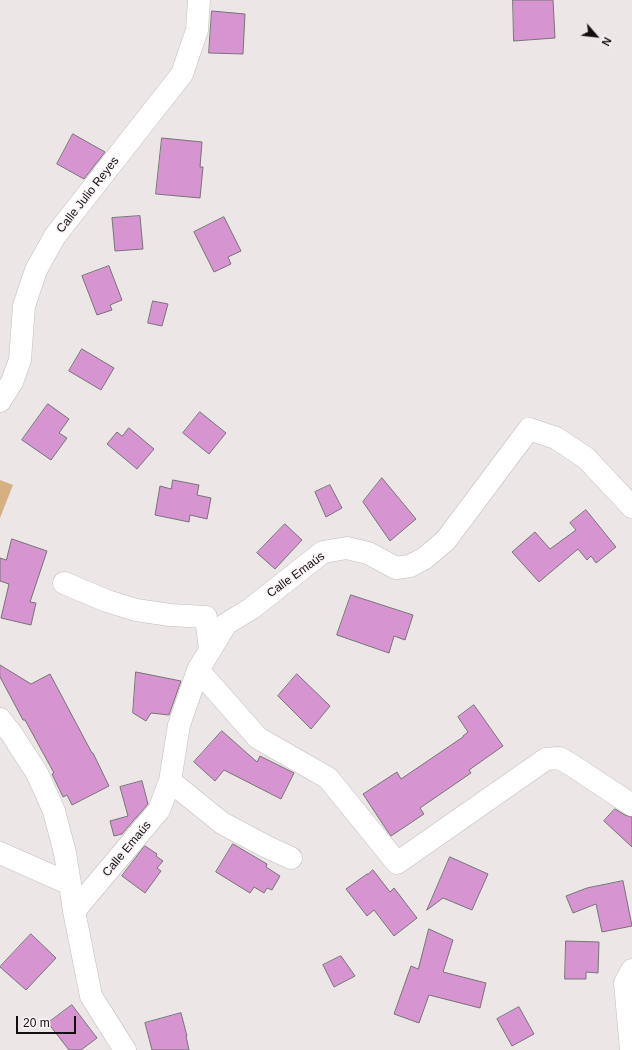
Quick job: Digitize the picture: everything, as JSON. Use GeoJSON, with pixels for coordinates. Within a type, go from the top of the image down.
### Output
{"type":"FeatureCollection","features":[{"type":"Feature","properties":{"kind":"street","name":"Calle Julio Reyes"},"geometry":{"type":"LineString","coordinates":[[0,401],[12,382],[20,360],[24,306],[36,270],[55,236],[182,74],[197,30],[199,0]]}},
{"type":"Feature","properties":{"kind":"street","name":"Calle Emaús"},"geometry":{"type":"LineString","coordinates":[[74,911],[159,810],[170,781],[179,725],[198,670],[226,624],[252,608],[323,552],[347,548],[368,553],[396,568],[410,566],[425,558],[446,540],[529,430],[556,438],[586,458],[632,507]]}},
{"type":"Feature","properties":{"kind":"street"},"geometry":{"type":"LineString","coordinates":[[64,583],[107,601],[136,610],[170,615],[206,617],[210,650]]}},
{"type":"Feature","properties":{"kind":"street"},"geometry":{"type":"LineString","coordinates":[[198,670],[258,738],[328,778],[396,863],[546,759],[559,758],[632,805]]}},
{"type":"Feature","properties":{"kind":"street"},"geometry":{"type":"LineString","coordinates":[[0,719],[37,773],[54,811],[65,853],[74,911],[91,996],[125,1050]]}},
{"type":"Feature","properties":{"kind":"street"},"geometry":{"type":"LineString","coordinates":[[170,781],[222,823],[291,858]]}},
{"type":"Feature","properties":{"kind":"street"},"geometry":{"type":"LineString","coordinates":[[0,853],[70,884]]}},
{"type":"Feature","properties":{"kind":"street"},"geometry":{"type":"LineString","coordinates":[[631,1050],[625,983],[632,970]]}},
{"type":"Feature","properties":{"kind":"shaded area"},"geometry":{"type":"Polygon","coordinates":[[[0,480],[13,485],[0,518],[0,480]]]}},
{"type":"Feature","properties":{"kind":"building"},"geometry":{"type":"Polygon","coordinates":[[[513,0],[553,0],[555,38],[514,41],[513,0]]]}},
{"type":"Feature","properties":{"kind":"building"},"geometry":{"type":"Polygon","coordinates":[[[212,11],[245,14],[243,54],[209,53],[212,11]]]}},
{"type":"Feature","properties":{"kind":"building"},"geometry":{"type":"Polygon","coordinates":[[[73,134],[105,152],[84,179],[57,164],[73,134]]]}},
{"type":"Feature","properties":{"kind":"building"},"geometry":{"type":"Polygon","coordinates":[[[162,138],[202,142],[200,167],[203,167],[200,198],[156,194],[162,138]]]}},
{"type":"Feature","properties":{"kind":"building"},"geometry":{"type":"Polygon","coordinates":[[[140,216],[143,249],[115,251],[112,218],[140,216]]]}},
{"type":"Feature","properties":{"kind":"building"},"geometry":{"type":"Polygon","coordinates":[[[224,217],[241,251],[228,257],[231,264],[214,272],[194,232],[224,217]]]}},
{"type":"Feature","properties":{"kind":"building"},"geometry":{"type":"Polygon","coordinates":[[[109,266],[122,300],[110,305],[112,310],[97,315],[82,276],[109,266]]]}},
{"type":"Feature","properties":{"kind":"building"},"geometry":{"type":"Polygon","coordinates":[[[153,301],[168,304],[162,326],[148,323],[153,301]]]}},
{"type":"Feature","properties":{"kind":"building"},"geometry":{"type":"Polygon","coordinates":[[[82,349],[114,368],[101,390],[69,371],[82,349]]]}},
{"type":"Feature","properties":{"kind":"building"},"geometry":{"type":"Polygon","coordinates":[[[48,404],[69,419],[59,433],[67,438],[51,460],[22,440],[48,404]]]}},
{"type":"Feature","properties":{"kind":"building"},"geometry":{"type":"Polygon","coordinates":[[[200,412],[226,433],[209,454],[183,433],[200,412]]]}},
{"type":"Feature","properties":{"kind":"building"},"geometry":{"type":"Polygon","coordinates":[[[129,428],[154,449],[137,469],[107,444],[117,432],[122,436],[129,428]]]}},
{"type":"Feature","properties":{"kind":"building"},"geometry":{"type":"Polygon","coordinates":[[[382,478],[416,519],[390,541],[363,502],[382,478]]]}},
{"type":"Feature","properties":{"kind":"building"},"geometry":{"type":"Polygon","coordinates":[[[173,480],[199,485],[197,495],[211,498],[207,519],[190,515],[189,522],[155,515],[160,486],[171,489],[173,480]]]}},
{"type":"Feature","properties":{"kind":"building"},"geometry":{"type":"Polygon","coordinates":[[[330,485],[342,508],[326,517],[315,492],[330,485]]]}},
{"type":"Feature","properties":{"kind":"building"},"geometry":{"type":"Polygon","coordinates":[[[586,510],[616,547],[596,563],[591,556],[587,560],[578,549],[539,582],[512,552],[535,532],[550,549],[576,530],[570,523],[586,510]]]}},
{"type":"Feature","properties":{"kind":"building"},"geometry":{"type":"Polygon","coordinates":[[[285,524],[302,540],[275,569],[257,553],[285,524]]]}},
{"type":"Feature","properties":{"kind":"building"},"geometry":{"type":"Polygon","coordinates":[[[12,539],[47,551],[30,602],[36,603],[31,625],[1,618],[9,584],[0,581],[0,558],[6,560],[12,539]]]}},
{"type":"Feature","properties":{"kind":"building"},"geometry":{"type":"Polygon","coordinates":[[[351,595],[413,615],[405,640],[394,636],[389,653],[337,635],[351,595]]]}},
{"type":"Feature","properties":{"kind":"building"},"geometry":{"type":"Polygon","coordinates":[[[0,665],[31,684],[50,674],[93,753],[109,786],[72,805],[67,795],[63,797],[52,774],[54,773],[0,677],[0,665]]]}},
{"type":"Feature","properties":{"kind":"building"},"geometry":{"type":"Polygon","coordinates":[[[136,672],[181,681],[169,715],[151,713],[146,721],[133,713],[136,672]]]}},
{"type":"Feature","properties":{"kind":"building"},"geometry":{"type":"Polygon","coordinates":[[[297,674],[330,706],[311,729],[278,696],[297,674]]]}},
{"type":"Feature","properties":{"kind":"building"},"geometry":{"type":"Polygon","coordinates":[[[474,705],[503,746],[469,770],[471,773],[420,808],[424,814],[391,836],[363,794],[397,772],[401,779],[463,737],[468,732],[458,717],[474,705]]]}},
{"type":"Feature","properties":{"kind":"building"},"geometry":{"type":"Polygon","coordinates":[[[222,731],[257,762],[260,756],[294,773],[281,799],[224,770],[215,781],[194,762],[222,731]]]}},
{"type":"Feature","properties":{"kind":"building"},"geometry":{"type":"Polygon","coordinates":[[[142,781],[148,804],[122,834],[114,836],[110,821],[128,816],[120,787],[142,781]]]}},
{"type":"Feature","properties":{"kind":"building"},"geometry":{"type":"Polygon","coordinates":[[[615,809],[632,817],[632,847],[604,821],[615,809]]]}},
{"type":"Feature","properties":{"kind":"building"},"geometry":{"type":"Polygon","coordinates":[[[233,844],[267,864],[266,867],[280,876],[272,890],[267,888],[264,893],[254,887],[250,893],[216,872],[233,844]]]}},
{"type":"Feature","properties":{"kind":"building"},"geometry":{"type":"Polygon","coordinates":[[[145,846],[157,854],[156,856],[163,861],[157,868],[161,871],[145,893],[122,876],[145,846]]]}},
{"type":"Feature","properties":{"kind":"building"},"geometry":{"type":"Polygon","coordinates":[[[450,857],[488,874],[472,910],[443,898],[427,910],[450,857]]]}},
{"type":"Feature","properties":{"kind":"building"},"geometry":{"type":"Polygon","coordinates":[[[373,870],[390,892],[394,888],[417,918],[394,936],[374,910],[367,916],[346,889],[373,870]]]}},
{"type":"Feature","properties":{"kind":"building"},"geometry":{"type":"Polygon","coordinates":[[[623,881],[632,926],[602,932],[596,904],[573,913],[566,896],[587,888],[623,881]]]}},
{"type":"Feature","properties":{"kind":"building"},"geometry":{"type":"Polygon","coordinates":[[[429,929],[453,940],[443,972],[486,983],[480,1008],[429,995],[419,1023],[394,1014],[411,966],[418,969],[429,929]]]}},
{"type":"Feature","properties":{"kind":"building"},"geometry":{"type":"Polygon","coordinates":[[[31,934],[56,958],[26,990],[0,967],[31,934]]]}},
{"type":"Feature","properties":{"kind":"building"},"geometry":{"type":"Polygon","coordinates":[[[566,941],[599,942],[598,973],[586,972],[586,979],[565,979],[566,941]]]}},
{"type":"Feature","properties":{"kind":"building"},"geometry":{"type":"Polygon","coordinates":[[[341,956],[355,976],[334,987],[323,965],[341,956]]]}},
{"type":"Feature","properties":{"kind":"building"},"geometry":{"type":"Polygon","coordinates":[[[72,1005],[97,1038],[81,1050],[69,1050],[48,1023],[72,1005]]]}},
{"type":"Feature","properties":{"kind":"building"},"geometry":{"type":"Polygon","coordinates":[[[519,1007],[534,1034],[512,1046],[497,1019],[519,1007]]]}},
{"type":"Feature","properties":{"kind":"building"},"geometry":{"type":"Polygon","coordinates":[[[181,1013],[189,1050],[152,1050],[145,1023],[181,1013]]]}}]}
